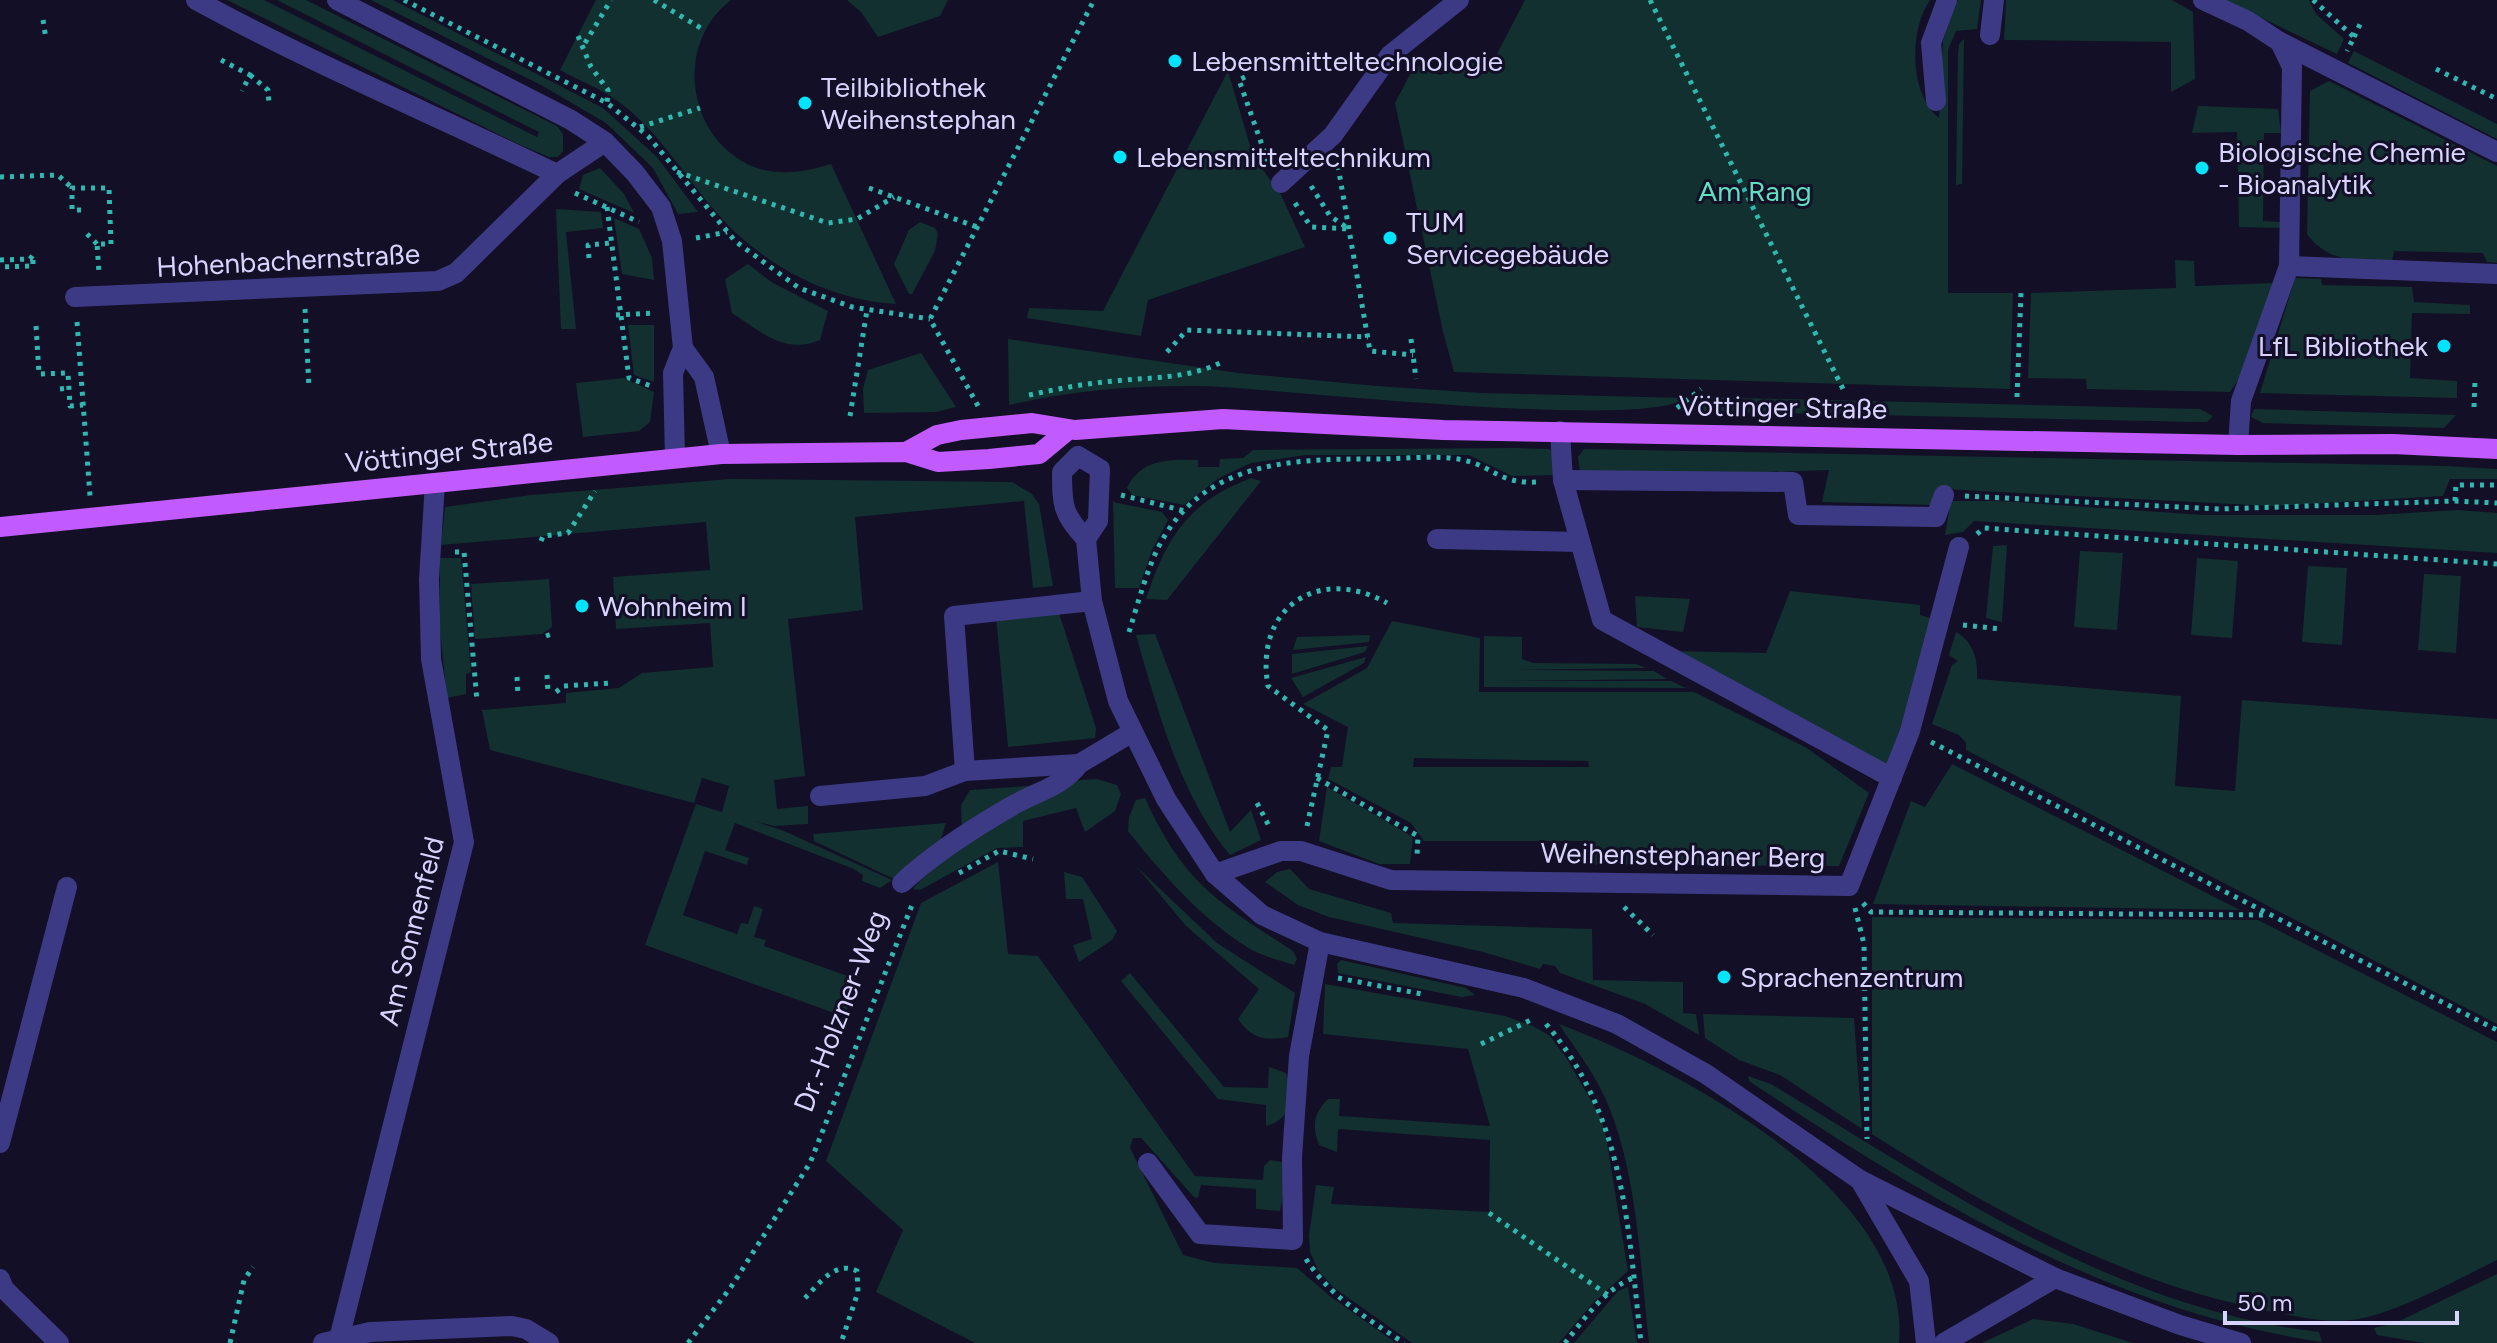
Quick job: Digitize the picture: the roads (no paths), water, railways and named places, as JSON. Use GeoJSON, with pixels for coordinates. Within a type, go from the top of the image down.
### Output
{"type":"FeatureCollection","features":[{"type":"Feature","properties":{"kind":"main road","name":"Vöttinger Straße"},"geometry":{"type":"LineString","coordinates":[[906,452],[937,435],[961,430],[1032,423],[1071,430],[1223,419],[1443,430],[2238,445],[2393,444],[2497,449]]}},
{"type":"Feature","properties":{"kind":"main road","name":"Vöttinger Straße"},"geometry":{"type":"LineString","coordinates":[[0,527],[119,512],[721,454],[906,452],[938,462],[1039,454],[1071,430]]}},
{"type":"Feature","properties":{"kind":"street"},"geometry":{"type":"LineString","coordinates":[[196,0],[562,181]]}},
{"type":"Feature","properties":{"kind":"street"},"geometry":{"type":"LineString","coordinates":[[337,0],[571,120],[605,142],[661,207],[672,241],[683,348],[673,373],[675,458]]}},
{"type":"Feature","properties":{"kind":"street"},"geometry":{"type":"LineString","coordinates":[[1281,183],[1300,169],[1333,135],[1390,55],[1459,0]]}},
{"type":"Feature","properties":{"kind":"street"},"geometry":{"type":"LineString","coordinates":[[1936,101],[1931,43],[1947,0]]}},
{"type":"Feature","properties":{"kind":"street"},"geometry":{"type":"LineString","coordinates":[[1990,35],[1994,0]]}},
{"type":"Feature","properties":{"kind":"street"},"geometry":{"type":"LineString","coordinates":[[2203,0],[2248,21],[2336,73],[2497,152]]}},
{"type":"Feature","properties":{"kind":"street"},"geometry":{"type":"LineString","coordinates":[[2238,445],[2241,401],[2289,266],[2292,67],[2280,42]]}},
{"type":"Feature","properties":{"kind":"street","name":"Hohenbachernstraße"},"geometry":{"type":"LineString","coordinates":[[75,297],[304,288],[449,277],[605,142]]}},
{"type":"Feature","properties":{"kind":"street"},"geometry":{"type":"LineString","coordinates":[[2289,266],[2497,274]]}},
{"type":"Feature","properties":{"kind":"street"},"geometry":{"type":"LineString","coordinates":[[683,348],[704,377],[721,454]]}},
{"type":"Feature","properties":{"kind":"street"},"geometry":{"type":"LineString","coordinates":[[1071,430],[1078,456],[1100,469],[1098,521],[1086,539],[1092,601],[1103,652],[1131,733],[1166,799],[1215,874],[1262,915],[1320,942],[1524,988],[1617,1024],[1706,1074],[1860,1180],[2055,1278],[2180,1325],[2241,1343]]}},
{"type":"Feature","properties":{"kind":"street"},"geometry":{"type":"LineString","coordinates":[[1560,431],[1563,480],[1602,620],[1892,778]]}},
{"type":"Feature","properties":{"kind":"street"},"geometry":{"type":"LineString","coordinates":[[1078,456],[1062,472],[1062,489],[1066,519],[1086,539]]}},
{"type":"Feature","properties":{"kind":"street"},"geometry":{"type":"LineString","coordinates":[[1563,480],[1793,482],[1798,515],[1936,517],[1944,495]]}},
{"type":"Feature","properties":{"kind":"street","name":"Am Sonnenfeld"},"geometry":{"type":"LineString","coordinates":[[331,1341],[464,842],[431,659],[429,579],[435,483]]}},
{"type":"Feature","properties":{"kind":"street"},"geometry":{"type":"LineString","coordinates":[[1437,539],[1580,542]]}},
{"type":"Feature","properties":{"kind":"street","name":"Weihenstephaner Berg"},"geometry":{"type":"LineString","coordinates":[[1215,874],[1281,851],[1301,851],[1367,875],[1416,880],[1849,886],[1910,731],[1959,547]]}},
{"type":"Feature","properties":{"kind":"street"},"geometry":{"type":"LineString","coordinates":[[965,771],[954,616],[1092,601]]}},
{"type":"Feature","properties":{"kind":"street","name":"Dr.-Holzner-Weg"},"geometry":{"type":"LineString","coordinates":[[902,883],[954,841],[1013,805],[1066,780],[1079,764],[1131,733]]}},
{"type":"Feature","properties":{"kind":"street"},"geometry":{"type":"LineString","coordinates":[[820,796],[925,786],[965,771],[1079,764]]}},
{"type":"Feature","properties":{"kind":"street"},"geometry":{"type":"LineString","coordinates":[[0,1143],[67,887]]}},
{"type":"Feature","properties":{"kind":"street"},"geometry":{"type":"LineString","coordinates":[[1148,1163],[1200,1234],[1293,1240],[1292,1157],[1299,1056],[1320,942]]}},
{"type":"Feature","properties":{"kind":"street"},"geometry":{"type":"LineString","coordinates":[[1860,1180],[1919,1281],[1926,1343]]}},
{"type":"Feature","properties":{"kind":"street"},"geometry":{"type":"LineString","coordinates":[[1944,1343],[2055,1278]]}},
{"type":"Feature","properties":{"kind":"street"},"geometry":{"type":"LineString","coordinates":[[0,1279],[4,1289],[59,1343]]}},
{"type":"Feature","properties":{"kind":"street"},"geometry":{"type":"LineString","coordinates":[[331,1341],[370,1332],[512,1326],[526,1329],[549,1343]]}},
{"type":"Feature","properties":{"kind":"place","name":"Lebensmitteltechnologie"},"geometry":{"type":"Point","coordinates":[1175,61]}},
{"type":"Feature","properties":{"kind":"place","name":"Teilbibliothek Weihenstephan"},"geometry":{"type":"Point","coordinates":[805,103]}},
{"type":"Feature","properties":{"kind":"place","name":"Lebensmitteltechnikum"},"geometry":{"type":"Point","coordinates":[1120,157]}},
{"type":"Feature","properties":{"kind":"place","name":"Biologische Chemie - Bioanalytik"},"geometry":{"type":"Point","coordinates":[2202,168]}},
{"type":"Feature","properties":{"kind":"place","name":"TUM Servicegebäude"},"geometry":{"type":"Point","coordinates":[1390,238]}},
{"type":"Feature","properties":{"kind":"place","name":"LfL Bibliothek"},"geometry":{"type":"Point","coordinates":[2444,346]}},
{"type":"Feature","properties":{"kind":"place","name":"Wohnheim I"},"geometry":{"type":"Point","coordinates":[582,606]}},
{"type":"Feature","properties":{"kind":"place","name":"Sprachenzentrum"},"geometry":{"type":"Point","coordinates":[1724,977]}},
{"type":"Feature","properties":{"kind":"park label","name":"Am Rang"},"geometry":{"type":"Point","coordinates":[1755,191]}}]}
